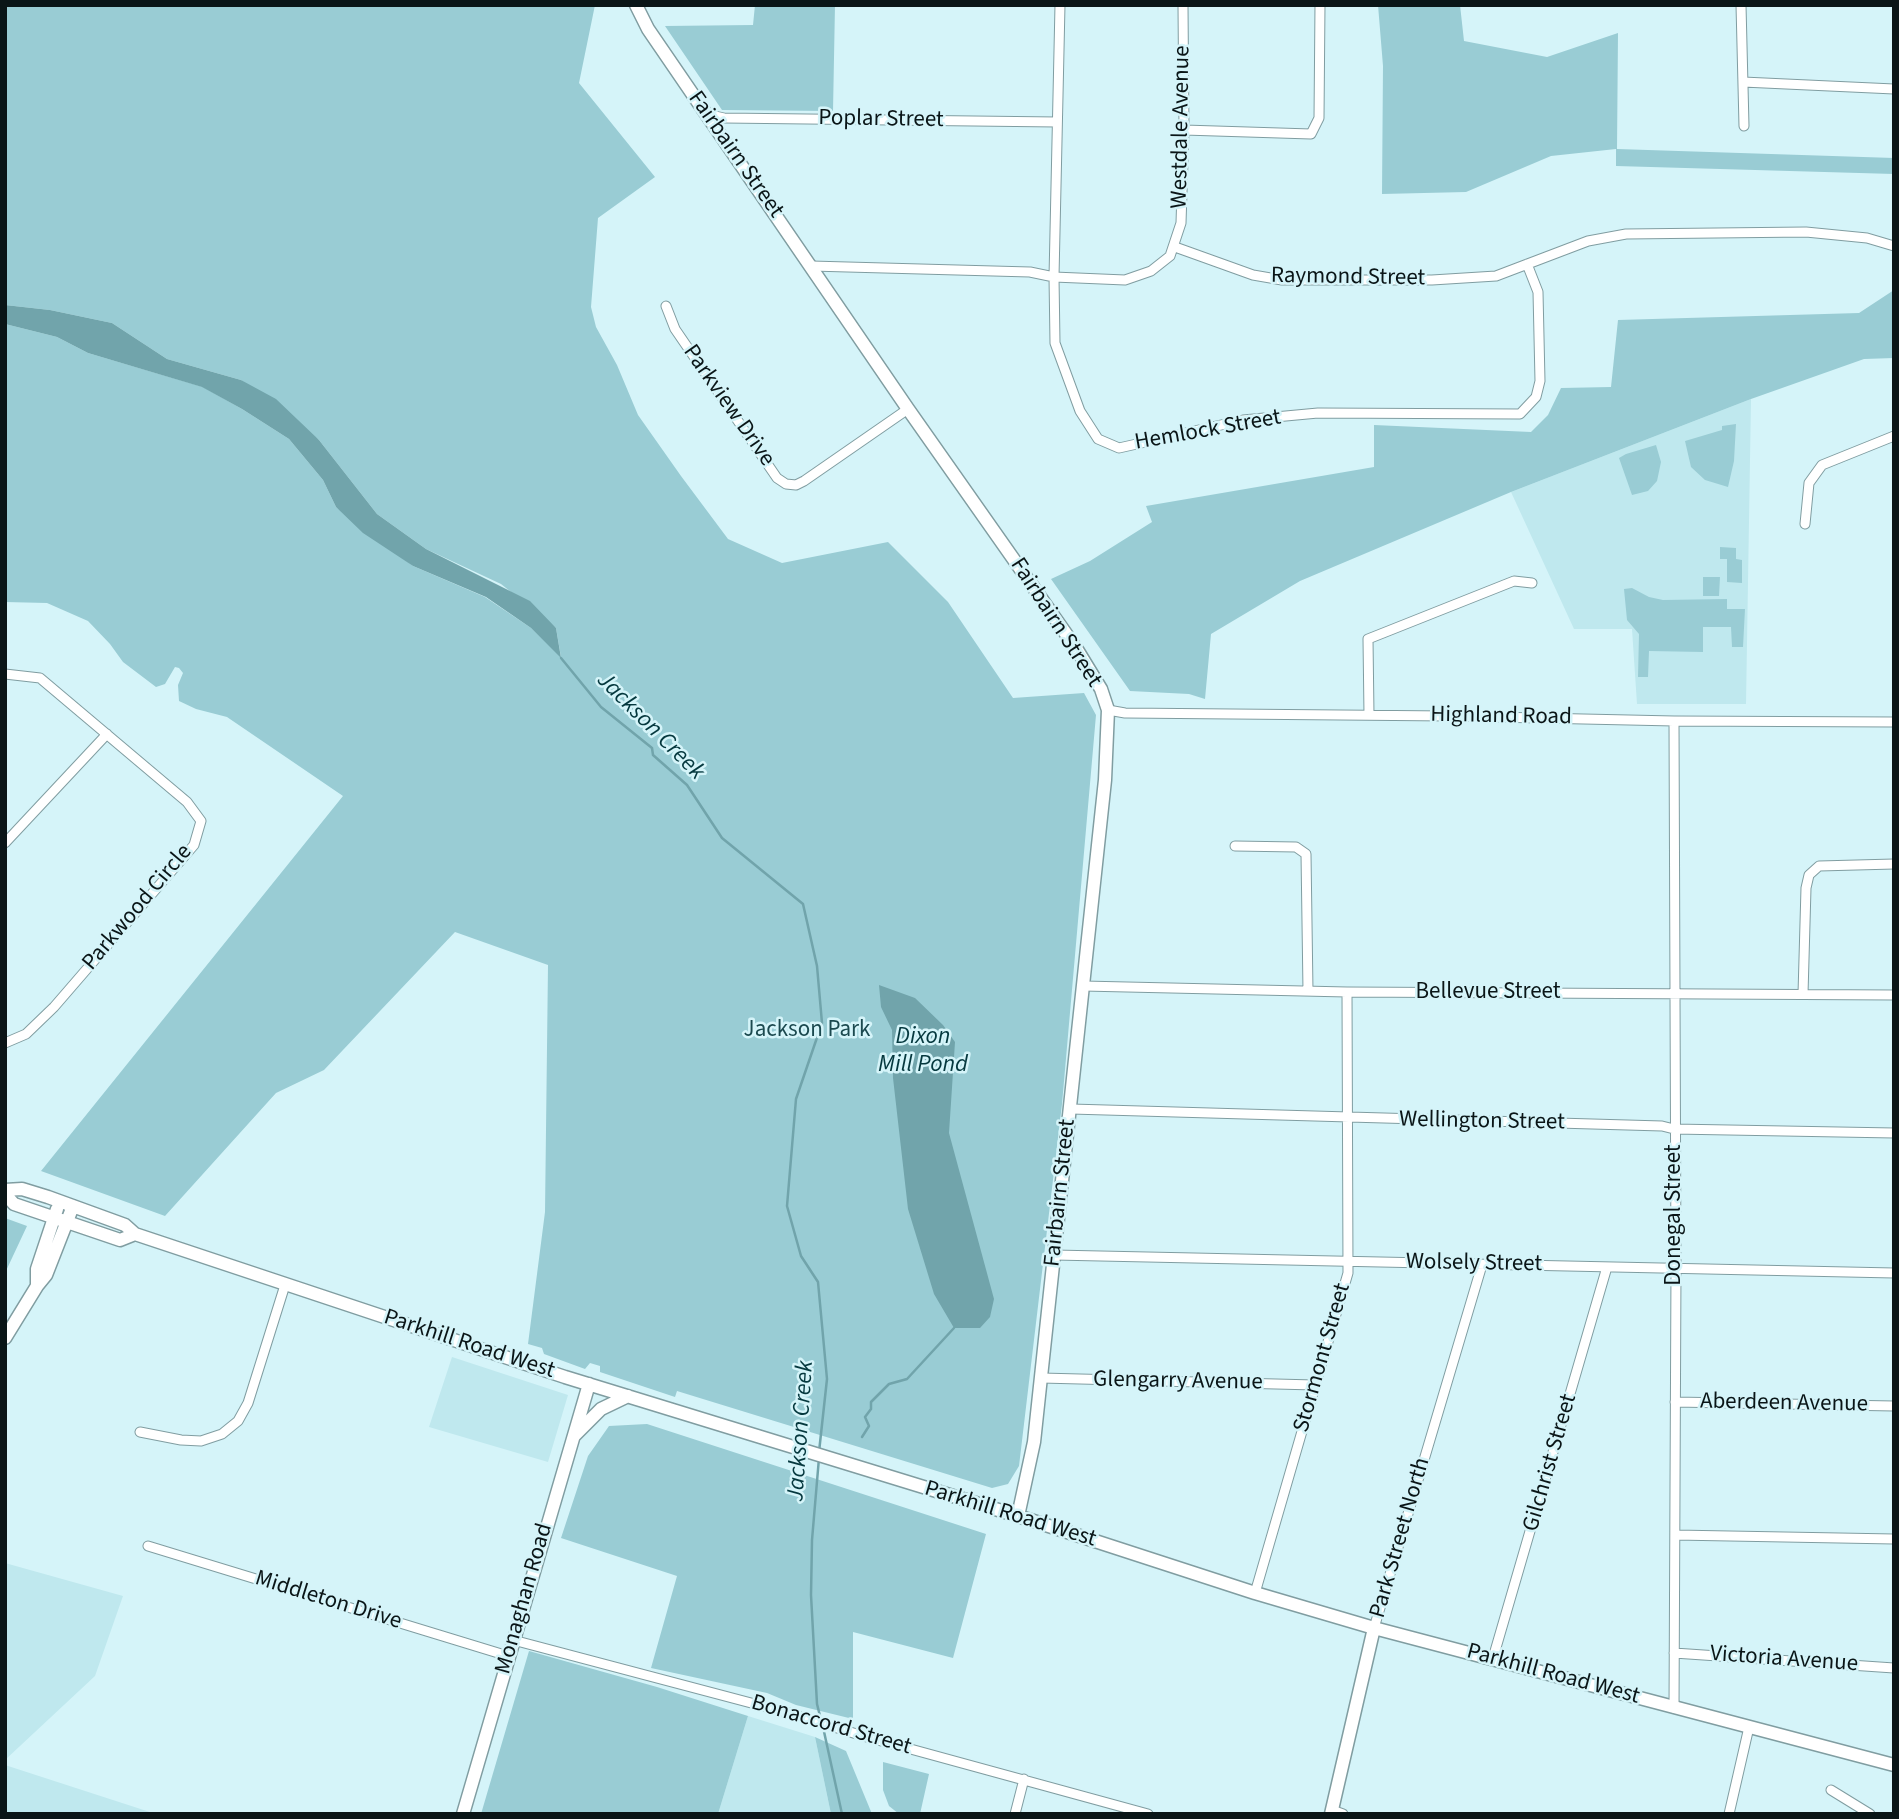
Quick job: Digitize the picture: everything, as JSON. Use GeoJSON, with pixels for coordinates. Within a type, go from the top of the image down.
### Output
{"type":"FeatureCollection","features":[{"type":"Feature","properties":{"kind":"main road","name":"Fairbairn Street"},"geometry":{"type":"LineString","coordinates":[[636,5],[648,29],[706,114],[1076,648],[1101,689],[1108,710],[1105,780],[1034,1442],[1018,1516]]}},
{"type":"Feature","properties":{"kind":"main road","name":"Parkhill Road West"},"geometry":{"type":"LineString","coordinates":[[135,1234],[120,1240],[14,1204],[5,1192],[22,1189],[125,1225],[135,1234],[285,1285],[589,1384],[1018,1516],[1255,1593],[1374,1628],[1894,1765]]}},
{"type":"Feature","properties":{"kind":"main road"},"geometry":{"type":"LineString","coordinates":[[37,1286],[37,1269],[59,1201]]}},
{"type":"Feature","properties":{"kind":"main road"},"geometry":{"type":"LineString","coordinates":[[5,1338],[46,1275],[73,1206]]}},
{"type":"Feature","properties":{"kind":"main road","name":"Monaghan Road"},"geometry":{"type":"LineString","coordinates":[[463,1814],[589,1384]]}},
{"type":"Feature","properties":{"kind":"main road"},"geometry":{"type":"LineString","coordinates":[[572,1438],[601,1409],[628,1396]]}},
{"type":"Feature","properties":{"kind":"main road","name":"Park Street North"},"geometry":{"type":"LineString","coordinates":[[1335,1812],[1374,1628]]}},
{"type":"Feature","properties":{"kind":"street","name":"Hemlock Street"},"geometry":{"type":"LineString","coordinates":[[1060,5],[1055,343],[1080,411],[1098,439],[1119,448],[1242,419],[1318,413],[1520,414],[1536,397],[1540,381],[1538,292],[1527,264]]}},
{"type":"Feature","properties":{"kind":"street","name":"Westdale Avenue"},"geometry":{"type":"LineString","coordinates":[[1175,247],[1181,223],[1184,130],[1183,5]]}},
{"type":"Feature","properties":{"kind":"street"},"geometry":{"type":"LineString","coordinates":[[1184,130],[1311,134],[1319,118],[1320,5]]}},
{"type":"Feature","properties":{"kind":"street"},"geometry":{"type":"LineString","coordinates":[[1741,5],[1744,126]]}},
{"type":"Feature","properties":{"kind":"street"},"geometry":{"type":"LineString","coordinates":[[1743,82],[1894,89]]}},
{"type":"Feature","properties":{"kind":"street","name":"Poplar Street"},"geometry":{"type":"LineString","coordinates":[[706,114],[724,118],[1057,122]]}},
{"type":"Feature","properties":{"kind":"street","name":"Raymond Street"},"geometry":{"type":"LineString","coordinates":[[1175,247],[1253,275],[1282,280],[1432,280],[1496,276],[1588,241],[1626,234],[1806,232],[1867,238],[1894,246]]}},
{"type":"Feature","properties":{"kind":"street"},"geometry":{"type":"LineString","coordinates":[[811,266],[1030,272],[1125,280],[1151,271],[1170,256],[1175,247]]}},
{"type":"Feature","properties":{"kind":"street","name":"Parkview Drive"},"geometry":{"type":"LineString","coordinates":[[666,306],[674,329],[777,478],[786,484],[796,485],[804,481],[908,409]]}},
{"type":"Feature","properties":{"kind":"street"},"geometry":{"type":"LineString","coordinates":[[1805,524],[1809,483],[1822,465],[1894,436]]}},
{"type":"Feature","properties":{"kind":"street"},"geometry":{"type":"LineString","coordinates":[[1369,715],[1368,639],[1514,581],[1532,583]]}},
{"type":"Feature","properties":{"kind":"street","name":"Parkwood Circle"},"geometry":{"type":"LineString","coordinates":[[5,674],[40,678],[187,802],[201,821],[194,845],[54,1007],[26,1034],[5,1043]]}},
{"type":"Feature","properties":{"kind":"street","name":"Highland Road"},"geometry":{"type":"LineString","coordinates":[[1108,710],[1125,713],[1894,722]]}},
{"type":"Feature","properties":{"kind":"street","name":"Donegal Street"},"geometry":{"type":"LineString","coordinates":[[1674,721],[1674,1708]]}},
{"type":"Feature","properties":{"kind":"street"},"geometry":{"type":"LineString","coordinates":[[5,843],[107,734]]}},
{"type":"Feature","properties":{"kind":"street"},"geometry":{"type":"LineString","coordinates":[[1235,846],[1296,847],[1306,853],[1308,991]]}},
{"type":"Feature","properties":{"kind":"street"},"geometry":{"type":"LineString","coordinates":[[1803,994],[1806,888],[1809,875],[1819,866],[1894,864]]}},
{"type":"Feature","properties":{"kind":"street","name":"Bellevue Street"},"geometry":{"type":"LineString","coordinates":[[1083,986],[1674,996],[1894,995]]}},
{"type":"Feature","properties":{"kind":"street","name":"Stormont Street"},"geometry":{"type":"LineString","coordinates":[[1255,1593],[1348,1273],[1347,992]]}},
{"type":"Feature","properties":{"kind":"street","name":"Wellington Street"},"geometry":{"type":"LineString","coordinates":[[1071,1109],[1662,1126],[1674,1129],[1894,1133]]}},
{"type":"Feature","properties":{"kind":"street","name":"Wolsely Street"},"geometry":{"type":"LineString","coordinates":[[1054,1255],[1894,1273]]}},
{"type":"Feature","properties":{"kind":"street","name":"Park Street North"},"geometry":{"type":"LineString","coordinates":[[1374,1628],[1482,1265]]}},
{"type":"Feature","properties":{"kind":"street","name":"Gilchrist Street"},"geometry":{"type":"LineString","coordinates":[[1493,1658],[1607,1267]]}},
{"type":"Feature","properties":{"kind":"street"},"geometry":{"type":"LineString","coordinates":[[140,1432],[201,1441],[222,1434],[238,1421],[248,1403],[285,1285]]}},
{"type":"Feature","properties":{"kind":"street","name":"Glengarry Avenue"},"geometry":{"type":"LineString","coordinates":[[1041,1378],[1315,1385]]}},
{"type":"Feature","properties":{"kind":"street","name":"Aberdeen Avenue"},"geometry":{"type":"LineString","coordinates":[[1675,1402],[1894,1406]]}},
{"type":"Feature","properties":{"kind":"street"},"geometry":{"type":"LineString","coordinates":[[1675,1535],[1894,1539]]}},
{"type":"Feature","properties":{"kind":"street","name":"Middleton Drive"},"geometry":{"type":"LineString","coordinates":[[148,1546],[509,1656]]}},
{"type":"Feature","properties":{"kind":"street","name":"Bonaccord Street"},"geometry":{"type":"LineString","coordinates":[[513,1640],[789,1713],[812,1722],[1148,1814]]}},
{"type":"Feature","properties":{"kind":"street","name":"Victoria Avenue"},"geometry":{"type":"LineString","coordinates":[[1674,1653],[1894,1668]]}},
{"type":"Feature","properties":{"kind":"street"},"geometry":{"type":"LineString","coordinates":[[1729,1814],[1749,1727]]}},
{"type":"Feature","properties":{"kind":"street"},"geometry":{"type":"LineString","coordinates":[[1015,1814],[1024,1779]]}},
{"type":"Feature","properties":{"kind":"street"},"geometry":{"type":"LineString","coordinates":[[1830,1790],[1870,1814]]}},
{"type":"Feature","properties":{"kind":"shaded area"},"geometry":{"type":"Polygon","coordinates":[[[1751,399],[1746,704],[1637,704],[1632,629],[1574,629],[1511,492],[1751,399]]]}},
{"type":"Feature","properties":{"kind":"shaded area"},"geometry":{"type":"Polygon","coordinates":[[[452,1357],[568,1395],[548,1462],[429,1427],[452,1357]]]}},
{"type":"Feature","properties":{"kind":"shaded area"},"geometry":{"type":"Polygon","coordinates":[[[5,1563],[123,1596],[95,1676],[5,1760],[5,1563]]]}},
{"type":"Feature","properties":{"kind":"shaded area"},"geometry":{"type":"Polygon","coordinates":[[[748,1716],[815,1737],[831,1814],[718,1814],[748,1716]]]}},
{"type":"Feature","properties":{"kind":"shaded area"},"geometry":{"type":"Polygon","coordinates":[[[5,1765],[156,1814],[5,1814],[5,1765]]]}},
{"type":"Feature","properties":{"kind":"green space","name":"Jackson Park"},"geometry":{"type":"Polygon","coordinates":[[[5,5],[595,5],[579,83],[655,177],[598,218],[591,307],[596,327],[617,365],[638,415],[681,476],[728,539],[782,563],[888,542],[948,602],[1013,698],[1084,693],[1096,715],[1062,1104],[1019,1466],[1008,1484],[992,1488],[677,1391],[675,1397],[600,1372],[600,1366],[590,1363],[585,1369],[544,1354],[542,1348],[528,1344],[545,1212],[548,965],[455,932],[324,1070],[276,1093],[165,1216],[41,1171],[343,796],[227,717],[196,709],[179,701],[178,685],[183,673],[179,668],[175,667],[165,684],[156,687],[123,662],[88,621],[47,603],[5,602],[5,324],[57,337],[88,353],[203,387],[242,409],[289,439],[323,480],[336,507],[413,566],[485,597],[531,628],[561,657],[556,628],[501,584],[426,549],[377,514],[319,440],[241,380],[167,359],[112,323],[50,310],[5,305],[5,5]]]}},
{"type":"Feature","properties":{"kind":"green space"},"geometry":{"type":"Polygon","coordinates":[[[755,5],[835,5],[833,111],[722,110],[665,26],[753,25],[755,5]]]}},
{"type":"Feature","properties":{"kind":"green space"},"geometry":{"type":"Polygon","coordinates":[[[1378,5],[1460,5],[1464,41],[1547,57],[1618,33],[1617,149],[1894,158],[1894,174],[1616,166],[1616,149],[1551,156],[1466,192],[1382,194],[1383,66],[1378,5]]]}},
{"type":"Feature","properties":{"kind":"green space"},"geometry":{"type":"Polygon","coordinates":[[[1894,290],[1894,358],[1864,359],[1751,399],[1511,492],[1300,581],[1211,634],[1205,699],[1189,694],[1130,691],[1051,579],[1090,561],[1152,522],[1146,506],[1374,467],[1374,425],[1531,432],[1548,415],[1561,388],[1611,387],[1618,320],[1859,313],[1894,290]]]}},
{"type":"Feature","properties":{"kind":"green space"},"geometry":{"type":"Polygon","coordinates":[[[1736,424],[1734,461],[1728,487],[1705,480],[1691,467],[1685,441],[1722,430],[1722,426],[1736,424]]]}},
{"type":"Feature","properties":{"kind":"green space"},"geometry":{"type":"Polygon","coordinates":[[[1656,445],[1661,462],[1657,481],[1648,491],[1632,495],[1619,458],[1656,445]]]}},
{"type":"Feature","properties":{"kind":"green space"},"geometry":{"type":"Polygon","coordinates":[[[1720,547],[1736,548],[1736,559],[1742,560],[1742,583],[1727,582],[1727,559],[1720,559],[1720,547]]]}},
{"type":"Feature","properties":{"kind":"green space"},"geometry":{"type":"Polygon","coordinates":[[[1703,577],[1720,577],[1719,596],[1703,596],[1703,577]]]}},
{"type":"Feature","properties":{"kind":"green space"},"geometry":{"type":"Polygon","coordinates":[[[1632,588],[1649,597],[1663,600],[1727,599],[1727,609],[1745,609],[1743,647],[1732,647],[1731,627],[1703,627],[1703,652],[1649,651],[1648,677],[1638,677],[1639,634],[1627,620],[1624,589],[1632,588]]]}},
{"type":"Feature","properties":{"kind":"green space"},"geometry":{"type":"Polygon","coordinates":[[[5,1218],[27,1226],[5,1273],[5,1218]]]}},
{"type":"Feature","properties":{"kind":"green space"},"geometry":{"type":"Polygon","coordinates":[[[647,1424],[986,1534],[953,1658],[853,1632],[853,1719],[796,1705],[767,1693],[651,1668],[677,1576],[561,1538],[588,1456],[609,1426],[647,1424]]]}},
{"type":"Feature","properties":{"kind":"green space"},"geometry":{"type":"Polygon","coordinates":[[[529,1651],[748,1716],[718,1814],[481,1814],[529,1651]]]}},
{"type":"Feature","properties":{"kind":"green space"},"geometry":{"type":"Polygon","coordinates":[[[815,1737],[846,1751],[872,1814],[831,1814],[815,1737]]]}},
{"type":"Feature","properties":{"kind":"green space"},"geometry":{"type":"Polygon","coordinates":[[[883,1762],[929,1774],[920,1814],[899,1814],[889,1806],[883,1790],[883,1762]]]}},
{"type":"Feature","properties":{"kind":"water","name":"Jackson Creek"},"geometry":{"type":"Polygon","coordinates":[[[5,305],[50,310],[112,323],[167,359],[241,380],[276,399],[319,440],[377,514],[426,549],[530,601],[556,628],[561,658],[531,628],[486,597],[413,566],[363,533],[336,507],[323,480],[289,439],[242,409],[202,387],[88,353],[57,337],[5,324],[5,305]]]}},
{"type":"Feature","properties":{"kind":"water","name":"Dixon Mill Pond"},"geometry":{"type":"Polygon","coordinates":[[[879,985],[915,998],[943,1025],[955,1042],[949,1133],[994,1299],[990,1317],[980,1328],[954,1328],[934,1294],[908,1209],[893,1078],[892,1030],[881,1007],[879,985]]]}},
{"type":"Feature","properties":{"kind":"waterway","name":"Jackson Creek"},"geometry":{"type":"LineString","coordinates":[[561,658],[601,707],[652,748],[653,755],[687,785],[722,838],[803,904],[817,966],[822,1023],[796,1099],[787,1206],[801,1256],[818,1282],[827,1379],[819,1452]]}},
{"type":"Feature","properties":{"kind":"waterway"},"geometry":{"type":"LineString","coordinates":[[862,1437],[869,1426],[865,1417],[871,1409],[871,1402],[889,1384],[907,1379],[954,1328]]}},
{"type":"Feature","properties":{"kind":"waterway","name":"Jackson Creek"},"geometry":{"type":"LineString","coordinates":[[819,1458],[812,1540],[811,1595],[817,1704],[821,1720]]}},
{"type":"Feature","properties":{"kind":"waterway","name":"Jackson Creek"},"geometry":{"type":"LineString","coordinates":[[823,1727],[842,1814]]}}]}
